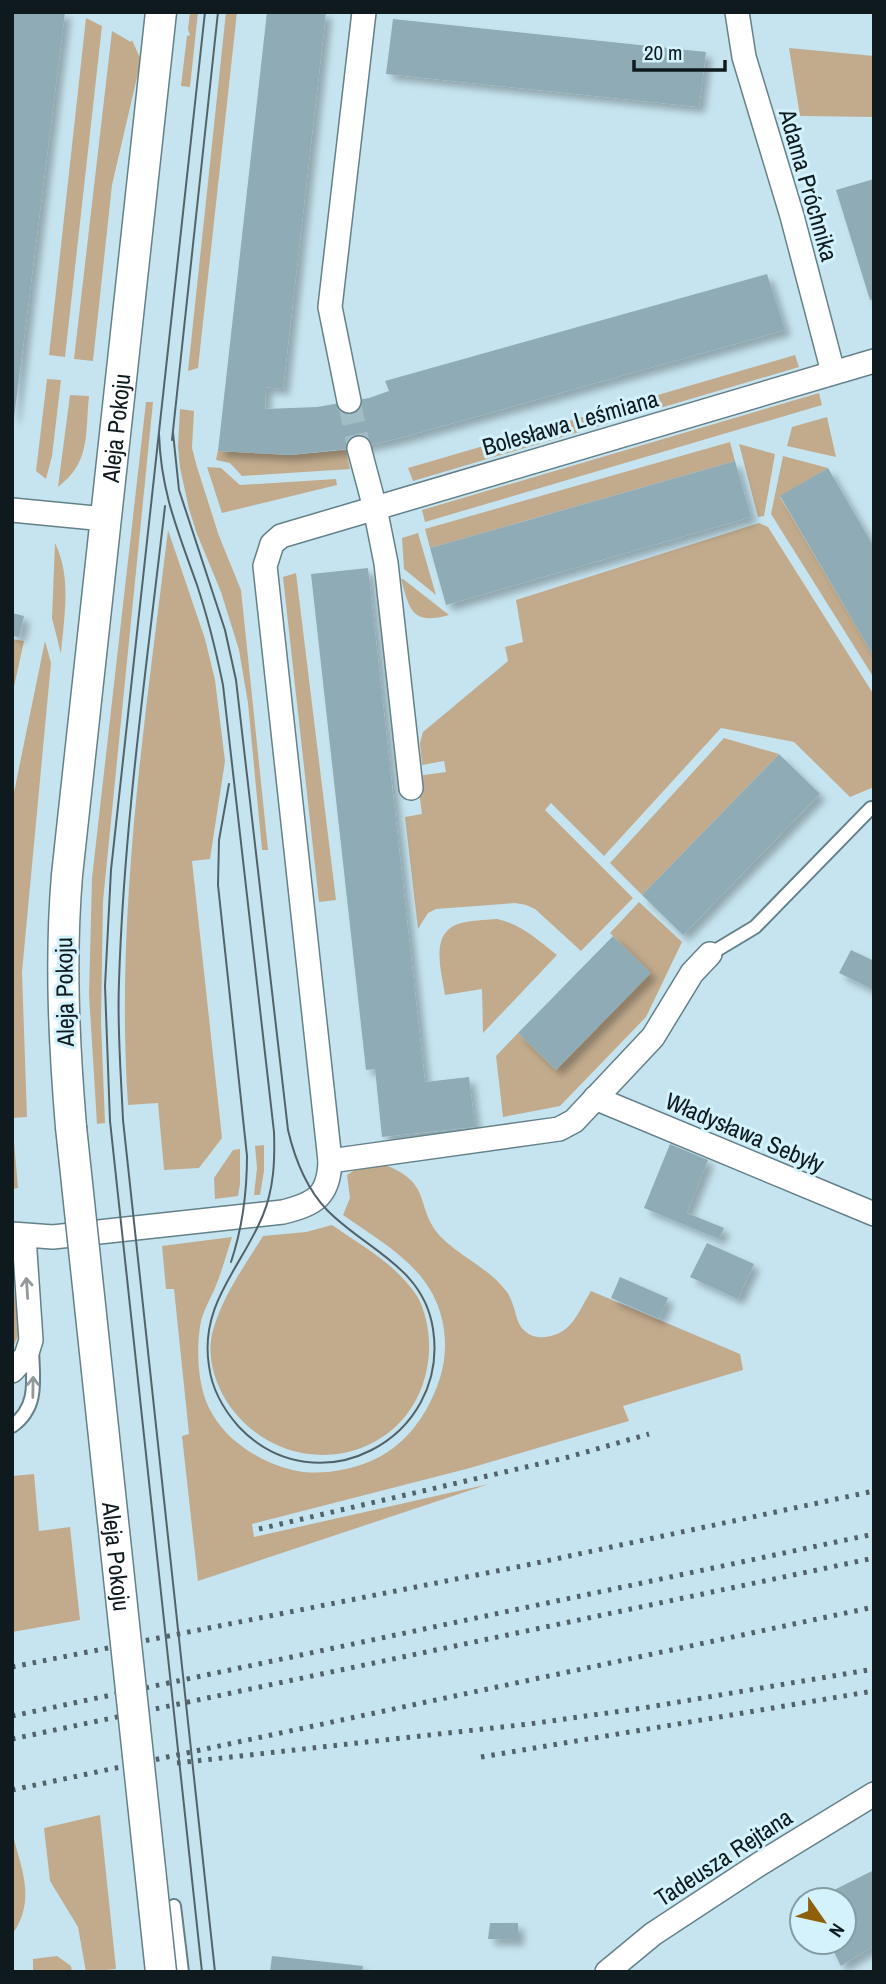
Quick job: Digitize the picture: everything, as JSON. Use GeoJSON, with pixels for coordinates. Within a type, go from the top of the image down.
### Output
{"type":"FeatureCollection","features":[{"type":"Feature","properties":{"kind":"street","name":"Aleja Pokoju"},"geometry":{"type":"LineString","coordinates":[[161,12],[63,927],[65,1056],[71,1127],[161,1972]]}},
{"type":"Feature","properties":{"kind":"street"},"geometry":{"type":"LineString","coordinates":[[349,401],[330,307],[364,12]]}},
{"type":"Feature","properties":{"kind":"street","name":"Adama Próchnika"},"geometry":{"type":"LineString","coordinates":[[737,12],[744,57],[792,216],[834,372]]}},
{"type":"Feature","properties":{"kind":"street","name":"Bolesława Leśmiana"},"geometry":{"type":"LineString","coordinates":[[330,1161],[265,566],[272,544],[281,536],[874,361]]}},
{"type":"Feature","properties":{"kind":"street"},"geometry":{"type":"LineString","coordinates":[[359,448],[386,563],[411,788]]}},
{"type":"Feature","properties":{"kind":"street"},"geometry":{"type":"LineString","coordinates":[[12,510],[105,519]]}},
{"type":"Feature","properties":{"kind":"street"},"geometry":{"type":"LineString","coordinates":[[12,1371],[26,1356],[31,1340],[18,1235],[53,1237],[283,1212],[300,1208],[317,1199],[325,1190],[330,1177],[330,1161],[559,1129],[574,1121],[653,1037],[692,973],[710,954]]}},
{"type":"Feature","properties":{"kind":"street","name":"Władysława Sebyły"},"geometry":{"type":"LineString","coordinates":[[595,1098],[874,1214]]}},
{"type":"Feature","properties":{"kind":"street","name":"Tadeusza Rejtana"},"geometry":{"type":"LineString","coordinates":[[607,1972],[653,1934],[874,1794]]}},
{"type":"Feature","properties":{"kind":"lane"},"geometry":{"type":"LineString","coordinates":[[710,954],[755,927],[871,808]]}},
{"type":"Feature","properties":{"kind":"lane"},"geometry":{"type":"LineString","coordinates":[[12,1426],[26,1414],[33,1401],[31,1340]]}},
{"type":"Feature","properties":{"kind":"lane"},"geometry":{"type":"LineString","coordinates":[[174,1906],[182,1972]]}},
{"type":"Feature","properties":{"kind":"shaded area"},"geometry":{"type":"Polygon","coordinates":[[[190,12],[198,12],[190,87],[181,86],[187,36],[190,35],[190,12]]]}},
{"type":"Feature","properties":{"kind":"shaded area"},"geometry":{"type":"Polygon","coordinates":[[[226,12],[237,12],[198,368],[188,371],[226,12]]]}},
{"type":"Feature","properties":{"kind":"shaded area"},"geometry":{"type":"Polygon","coordinates":[[[86,18],[102,26],[65,357],[49,355],[86,18]]]}},
{"type":"Feature","properties":{"kind":"shaded area"},"geometry":{"type":"Polygon","coordinates":[[[112,31],[131,42],[132,40],[141,60],[112,185],[93,361],[74,359],[112,31]]]}},
{"type":"Feature","properties":{"kind":"shaded area"},"geometry":{"type":"Polygon","coordinates":[[[789,48],[874,56],[874,117],[800,116],[789,48]]]}},
{"type":"Feature","properties":{"kind":"shaded area"},"geometry":{"type":"Polygon","coordinates":[[[795,355],[799,367],[413,481],[408,468],[795,355]]]}},
{"type":"Feature","properties":{"kind":"shaded area"},"geometry":{"type":"Polygon","coordinates":[[[47,379],[61,380],[52,456],[46,479],[36,471],[47,379]]]}},
{"type":"Feature","properties":{"kind":"shaded area"},"geometry":{"type":"Polygon","coordinates":[[[819,393],[822,405],[425,522],[422,510],[819,393]]]}},
{"type":"Feature","properties":{"kind":"shaded area"},"geometry":{"type":"Polygon","coordinates":[[[70,395],[89,396],[86,435],[76,468],[58,487],[70,395]]]}},
{"type":"Feature","properties":{"kind":"shaded area"},"geometry":{"type":"Polygon","coordinates":[[[146,402],[153,402],[103,901],[101,1022],[105,1123],[97,1124],[89,994],[92,878],[146,402]]]}},
{"type":"Feature","properties":{"kind":"shaded area"},"geometry":{"type":"Polygon","coordinates":[[[180,409],[194,411],[192,448],[219,536],[241,590],[268,850],[262,850],[248,703],[239,650],[221,592],[197,534],[180,468],[180,409]]]}},
{"type":"Feature","properties":{"kind":"shaded area"},"geometry":{"type":"Polygon","coordinates":[[[827,417],[836,457],[787,446],[792,427],[827,417]]]}},
{"type":"Feature","properties":{"kind":"shaded area"},"geometry":{"type":"Polygon","coordinates":[[[730,442],[735,461],[430,548],[425,529],[730,442]]]}},
{"type":"Feature","properties":{"kind":"shaded area"},"geometry":{"type":"Polygon","coordinates":[[[739,444],[775,454],[764,516],[758,517],[739,444]]]}},
{"type":"Feature","properties":{"kind":"shaded area"},"geometry":{"type":"Polygon","coordinates":[[[346,450],[350,469],[242,476],[230,463],[216,460],[218,451],[290,455],[346,450]]]}},
{"type":"Feature","properties":{"kind":"shaded area"},"geometry":{"type":"Polygon","coordinates":[[[783,456],[828,468],[780,497],[874,657],[874,678],[771,514],[783,456]]]}},
{"type":"Feature","properties":{"kind":"shaded area"},"geometry":{"type":"Polygon","coordinates":[[[207,467],[221,468],[240,485],[336,479],[337,485],[222,513],[207,467]]]}},
{"type":"Feature","properties":{"kind":"shaded area"},"geometry":{"type":"Polygon","coordinates":[[[759,523],[768,527],[874,695],[874,787],[850,797],[794,742],[721,728],[604,856],[551,803],[545,810],[633,898],[581,951],[535,909],[515,903],[436,909],[428,913],[418,929],[405,817],[422,814],[417,776],[446,772],[444,761],[422,765],[420,743],[423,732],[508,661],[505,647],[523,642],[516,600],[759,523]]]}},
{"type":"Feature","properties":{"kind":"shaded area"},"geometry":{"type":"Polygon","coordinates":[[[168,530],[205,639],[215,680],[225,761],[210,859],[192,861],[222,1138],[199,1168],[164,1170],[158,1103],[128,1105],[125,1033],[134,817],[168,530]]]}},
{"type":"Feature","properties":{"kind":"shaded area"},"geometry":{"type":"Polygon","coordinates":[[[418,533],[436,595],[404,569],[402,538],[418,533]]]}},
{"type":"Feature","properties":{"kind":"shaded area"},"geometry":{"type":"Polygon","coordinates":[[[55,543],[64,570],[65,584],[61,654],[52,618],[55,543]]]}},
{"type":"Feature","properties":{"kind":"shaded area"},"geometry":{"type":"Polygon","coordinates":[[[296,573],[336,900],[319,902],[283,577],[296,573]]]}},
{"type":"Feature","properties":{"kind":"shaded area"},"geometry":{"type":"Polygon","coordinates":[[[401,579],[449,615],[427,618],[414,613],[401,579]]]}},
{"type":"Feature","properties":{"kind":"shaded area"},"geometry":{"type":"Polygon","coordinates":[[[12,639],[24,641],[12,696],[12,639]]]}},
{"type":"Feature","properties":{"kind":"shaded area"},"geometry":{"type":"Polygon","coordinates":[[[45,641],[51,663],[22,972],[27,1117],[12,1118],[12,802],[45,641]]]}},
{"type":"Feature","properties":{"kind":"shaded area"},"geometry":{"type":"Polygon","coordinates":[[[724,738],[779,754],[642,895],[610,863],[724,738]]]}},
{"type":"Feature","properties":{"kind":"shaded area"},"geometry":{"type":"Polygon","coordinates":[[[639,902],[682,942],[646,1017],[560,1106],[503,1117],[496,1056],[518,1033],[556,1070],[650,973],[610,933],[639,902]]]}},
{"type":"Feature","properties":{"kind":"shaded area"},"geometry":{"type":"Polygon","coordinates":[[[497,919],[522,929],[557,955],[483,1033],[482,989],[445,995],[440,945],[449,929],[458,924],[497,919]]]}},
{"type":"Feature","properties":{"kind":"shaded area"},"geometry":{"type":"Polygon","coordinates":[[[12,1118],[18,1188],[12,1189],[12,1118]]]}},
{"type":"Feature","properties":{"kind":"shaded area"},"geometry":{"type":"Polygon","coordinates":[[[264,1145],[260,1195],[254,1195],[257,1168],[255,1146],[264,1145]]]}},
{"type":"Feature","properties":{"kind":"shaded area"},"geometry":{"type":"Polygon","coordinates":[[[240,1149],[238,1196],[215,1199],[214,1178],[233,1150],[240,1149]]]}},
{"type":"Feature","properties":{"kind":"shaded area"},"geometry":{"type":"Polygon","coordinates":[[[383,1164],[410,1179],[441,1237],[500,1284],[510,1297],[521,1327],[529,1334],[544,1337],[561,1332],[573,1321],[591,1291],[740,1354],[743,1370],[623,1406],[629,1421],[470,1468],[252,1524],[254,1537],[489,1484],[198,1581],[182,1436],[189,1434],[174,1289],[166,1289],[162,1246],[232,1237],[203,1315],[198,1349],[204,1395],[213,1415],[224,1430],[253,1454],[288,1469],[326,1472],[363,1464],[393,1448],[417,1424],[434,1395],[445,1353],[441,1316],[425,1282],[398,1254],[343,1215],[350,1198],[347,1175],[359,1167],[383,1164]]]}},
{"type":"Feature","properties":{"kind":"shaded area"},"geometry":{"type":"Polygon","coordinates":[[[332,1225],[378,1256],[409,1285],[425,1316],[429,1352],[422,1388],[405,1416],[382,1437],[354,1450],[323,1455],[292,1451],[262,1437],[235,1413],[223,1396],[215,1376],[211,1345],[216,1321],[227,1295],[263,1236],[306,1232],[332,1225]]]}},
{"type":"Feature","properties":{"kind":"shaded area"},"geometry":{"type":"Polygon","coordinates":[[[12,1272],[19,1333],[12,1350],[12,1272]]]}},
{"type":"Feature","properties":{"kind":"shaded area"},"geometry":{"type":"Polygon","coordinates":[[[34,1474],[39,1531],[70,1527],[80,1620],[12,1632],[12,1476],[34,1474]]]}},
{"type":"Feature","properties":{"kind":"shaded area"},"geometry":{"type":"Polygon","coordinates":[[[100,1815],[116,1969],[86,1972],[78,1927],[50,1881],[44,1828],[100,1815]]]}},
{"type":"Feature","properties":{"kind":"shaded area"},"geometry":{"type":"Polygon","coordinates":[[[12,1831],[23,1872],[25,1897],[20,1922],[12,1935],[12,1831]]]}},
{"type":"Feature","properties":{"kind":"shaded area"},"geometry":{"type":"Polygon","coordinates":[[[57,1956],[71,1966],[72,1972],[33,1972],[33,1959],[57,1956]]]}},
{"type":"Feature","properties":{"kind":"building"},"geometry":{"type":"Polygon","coordinates":[[[12,12],[65,12],[14,418],[12,418],[12,12]]]}},
{"type":"Feature","properties":{"kind":"building"},"geometry":{"type":"Polygon","coordinates":[[[267,12],[326,12],[283,389],[266,387],[265,409],[317,407],[369,398],[389,391],[385,381],[767,274],[785,330],[356,448],[290,455],[218,451],[267,12]]]}},
{"type":"Feature","properties":{"kind":"building"},"geometry":{"type":"Polygon","coordinates":[[[393,19],[706,52],[699,107],[386,74],[393,19]]]}},
{"type":"Feature","properties":{"kind":"building"},"geometry":{"type":"Polygon","coordinates":[[[874,179],[874,299],[870,300],[836,190],[874,179]]]}},
{"type":"Feature","properties":{"kind":"building"},"geometry":{"type":"Polygon","coordinates":[[[735,461],[751,517],[446,605],[430,548],[735,461]]]}},
{"type":"Feature","properties":{"kind":"building"},"geometry":{"type":"Polygon","coordinates":[[[828,468],[874,547],[874,657],[780,496],[828,468]]]}},
{"type":"Feature","properties":{"kind":"building"},"geometry":{"type":"Polygon","coordinates":[[[368,568],[425,1082],[469,1077],[475,1127],[382,1137],[375,1069],[366,1070],[311,574],[368,568]]]}},
{"type":"Feature","properties":{"kind":"building"},"geometry":{"type":"Polygon","coordinates":[[[12,613],[24,616],[19,637],[12,636],[12,613]]]}},
{"type":"Feature","properties":{"kind":"building"},"geometry":{"type":"Polygon","coordinates":[[[779,754],[820,794],[683,935],[642,895],[779,754]]]}},
{"type":"Feature","properties":{"kind":"building"},"geometry":{"type":"Polygon","coordinates":[[[613,936],[651,973],[556,1070],[518,1033],[613,936]]]}},
{"type":"Feature","properties":{"kind":"building"},"geometry":{"type":"Polygon","coordinates":[[[851,950],[874,961],[874,990],[839,973],[851,950]]]}},
{"type":"Feature","properties":{"kind":"building"},"geometry":{"type":"Polygon","coordinates":[[[670,1144],[708,1160],[687,1213],[724,1228],[719,1239],[644,1208],[670,1144]]]}},
{"type":"Feature","properties":{"kind":"building"},"geometry":{"type":"Polygon","coordinates":[[[707,1243],[754,1264],[738,1299],[690,1277],[707,1243]]]}},
{"type":"Feature","properties":{"kind":"building"},"geometry":{"type":"Polygon","coordinates":[[[620,1277],[668,1298],[659,1319],[611,1298],[620,1277]]]}},
{"type":"Feature","properties":{"kind":"building"},"geometry":{"type":"Polygon","coordinates":[[[874,1870],[874,1946],[858,1956],[858,1886],[842,1886],[874,1870]]]}},
{"type":"Feature","properties":{"kind":"building"},"geometry":{"type":"Polygon","coordinates":[[[490,1923],[518,1923],[518,1940],[488,1939],[490,1923]]]}},
{"type":"Feature","properties":{"kind":"building"},"geometry":{"type":"Polygon","coordinates":[[[272,1956],[363,1966],[362,1972],[270,1972],[272,1956]]]}},
{"type":"Feature","properties":{"kind":"building"},"geometry":{"type":"Polygon","coordinates":[[[836,1956],[858,1956],[841,1966],[836,1956]]]}},
{"type":"Feature","properties":{"kind":"tunnel"},"geometry":{"type":"LineString","coordinates":[[349,401],[359,448]]}},
{"type":"Feature","properties":{"kind":"tram line"},"geometry":{"type":"LineString","coordinates":[[202,1972],[110,1121],[105,986],[111,870],[205,12]]}},
{"type":"Feature","properties":{"kind":"tram line"},"geometry":{"type":"LineString","coordinates":[[172,440],[218,12]]}},
{"type":"Feature","properties":{"kind":"tram line"},"geometry":{"type":"LineString","coordinates":[[159,434],[167,493],[205,610],[223,685],[274,1132],[273,1174],[267,1205],[224,1287],[210,1324],[210,1375],[219,1399],[233,1420],[270,1451],[305,1462],[339,1461],[372,1450],[400,1430],[421,1402],[433,1368],[433,1329],[427,1308],[406,1275],[342,1224],[313,1192],[302,1173],[291,1141],[236,680],[225,630],[179,490],[173,433]]}},
{"type":"Feature","properties":{"kind":"tram line"},"geometry":{"type":"LineString","coordinates":[[165,506],[126,863],[119,1033],[123,1120],[215,1972]]}},
{"type":"Feature","properties":{"kind":"tram line"},"geometry":{"type":"LineString","coordinates":[[229,784],[219,840],[218,885],[247,1156],[244,1209],[231,1262]]}},
{"type":"Feature","properties":{"kind":"railway"},"geometry":{"type":"LineString","coordinates":[[259,1529],[565,1458],[649,1434]]}},
{"type":"Feature","properties":{"kind":"railway"},"geometry":{"type":"LineString","coordinates":[[12,1667],[527,1565],[874,1491]]}},
{"type":"Feature","properties":{"kind":"railway"},"geometry":{"type":"LineString","coordinates":[[12,1716],[874,1534]]}},
{"type":"Feature","properties":{"kind":"railway"},"geometry":{"type":"LineString","coordinates":[[12,1739],[874,1558]]}},
{"type":"Feature","properties":{"kind":"railway"},"geometry":{"type":"LineString","coordinates":[[12,1790],[874,1607]]}},
{"type":"Feature","properties":{"kind":"railway"},"geometry":{"type":"LineString","coordinates":[[177,1763],[529,1724],[643,1708],[874,1669]]}},
{"type":"Feature","properties":{"kind":"railway"},"geometry":{"type":"LineString","coordinates":[[481,1757],[874,1691]]}}]}
